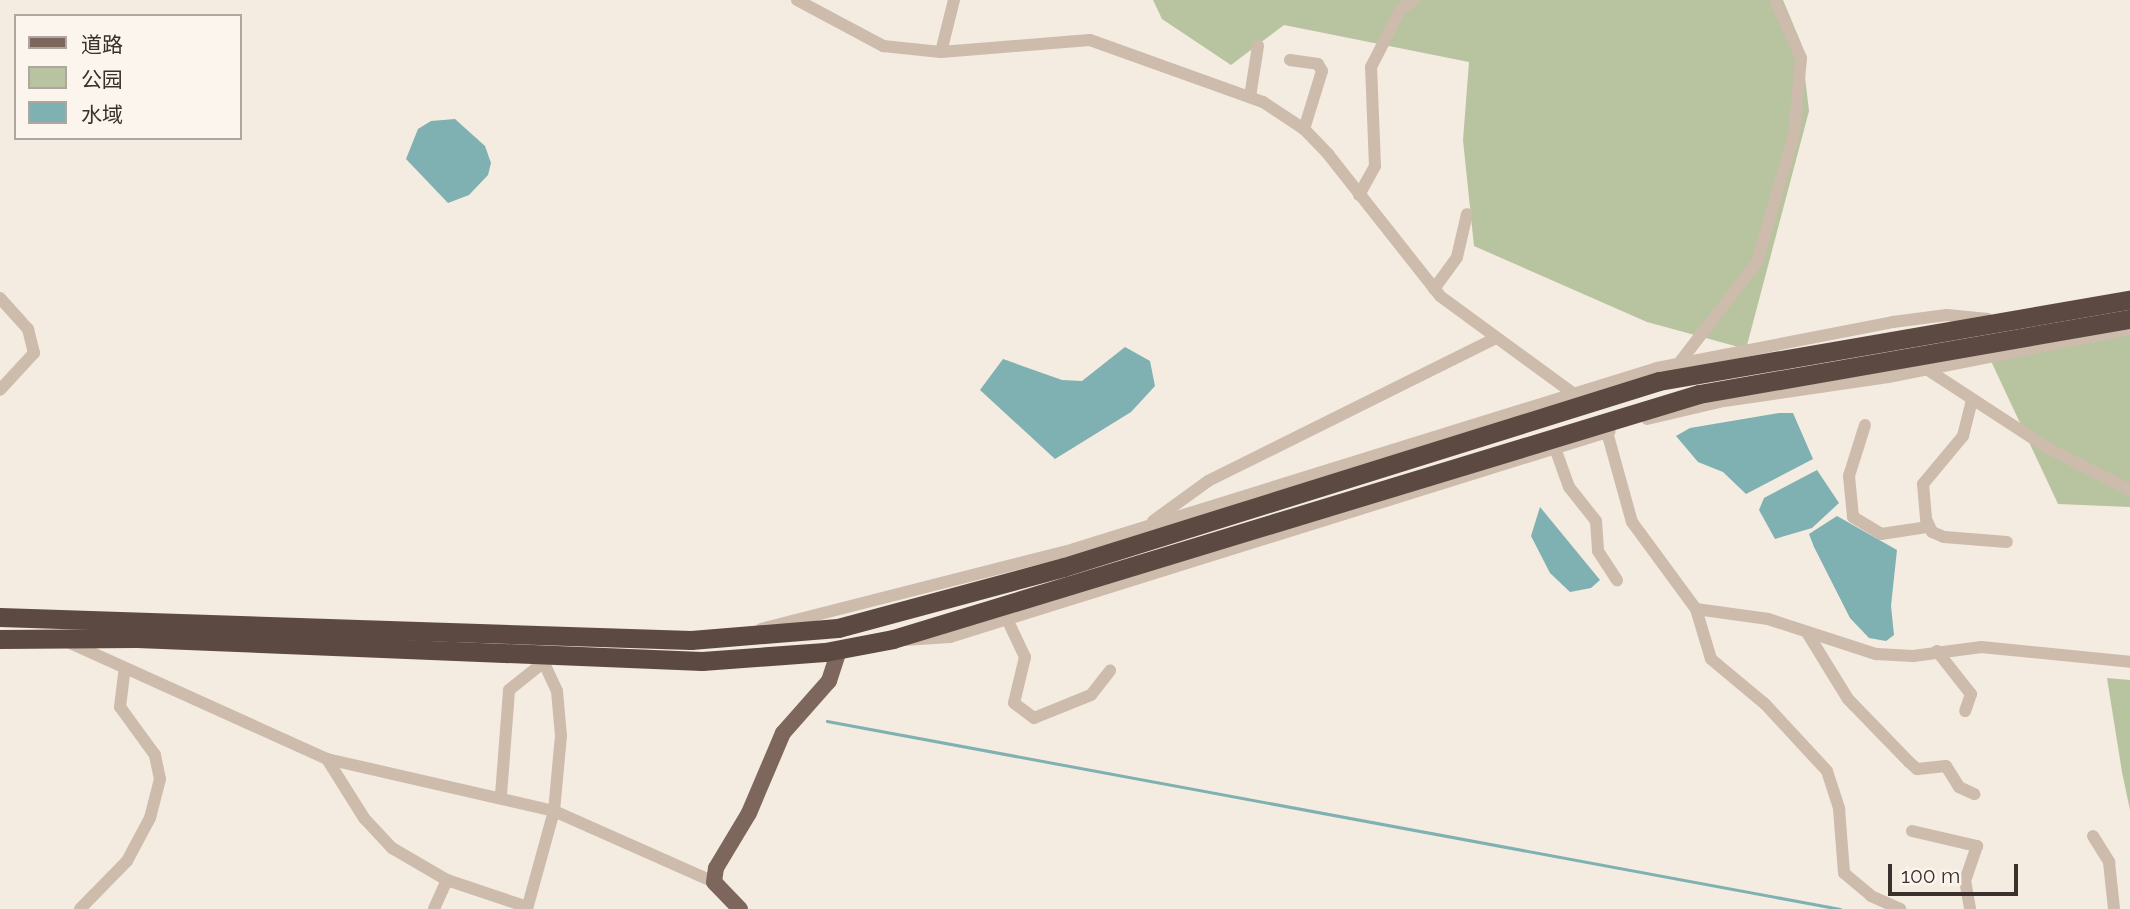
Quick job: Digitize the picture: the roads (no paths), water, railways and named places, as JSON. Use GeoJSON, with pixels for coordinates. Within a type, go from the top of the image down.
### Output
{"type":"FeatureCollection","features":[{"type":"Feature","properties":{"kind":"highway"},"geometry":{"type":"LineString","coordinates":[[0,617],[507,636],[742,637],[885,618],[1659,381],[1993,320],[2130,300]]}},
{"type":"Feature","properties":{"kind":"highway"},"geometry":{"type":"LineString","coordinates":[[0,639],[56,636],[542,658],[702,661],[839,650],[893,639],[1699,394],[2130,319]]}},
{"type":"Feature","properties":{"kind":"main road"},"geometry":{"type":"LineString","coordinates":[[740,909],[714,882],[722,853],[749,813],[783,733],[829,681],[839,650]]}},
{"type":"Feature","properties":{"kind":"street"},"geometry":{"type":"LineString","coordinates":[[797,0],[859,38],[915,52],[1090,40],[1250,97],[1304,129],[1434,289],[1494,339],[1571,392]]}},
{"type":"Feature","properties":{"kind":"street"},"geometry":{"type":"LineString","coordinates":[[941,52],[954,0]]}},
{"type":"Feature","properties":{"kind":"street"},"geometry":{"type":"LineString","coordinates":[[1359,195],[1375,166],[1371,67],[1401,9],[1415,0]]}},
{"type":"Feature","properties":{"kind":"street"},"geometry":{"type":"LineString","coordinates":[[1680,362],[1757,262],[1794,135],[1801,58],[1775,0]]}},
{"type":"Feature","properties":{"kind":"street"},"geometry":{"type":"LineString","coordinates":[[1250,97],[1258,46]]}},
{"type":"Feature","properties":{"kind":"street"},"geometry":{"type":"LineString","coordinates":[[1290,60],[1318,64],[1322,71],[1304,129]]}},
{"type":"Feature","properties":{"kind":"street"},"geometry":{"type":"LineString","coordinates":[[1434,289],[1457,257],[1467,214]]}},
{"type":"Feature","properties":{"kind":"street"},"geometry":{"type":"LineString","coordinates":[[0,298],[28,329],[34,353],[0,390]]}},
{"type":"Feature","properties":{"kind":"street"},"geometry":{"type":"LineString","coordinates":[[742,637],[778,622],[877,602],[1149,525],[1571,392],[1680,362],[1893,322],[1947,315],[1993,320]]}},
{"type":"Feature","properties":{"kind":"street"},"geometry":{"type":"LineString","coordinates":[[893,639],[937,640],[1607,432],[1724,401],[1928,370],[2130,329]]}},
{"type":"Feature","properties":{"kind":"street"},"geometry":{"type":"LineString","coordinates":[[1149,525],[1208,481],[1494,339]]}},
{"type":"Feature","properties":{"kind":"street"},"geometry":{"type":"LineString","coordinates":[[1928,370],[2108,483],[2130,490]]}},
{"type":"Feature","properties":{"kind":"street"},"geometry":{"type":"LineString","coordinates":[[1928,527],[1923,484],[1963,436],[1972,400]]}},
{"type":"Feature","properties":{"kind":"street"},"geometry":{"type":"LineString","coordinates":[[1865,425],[1849,476],[1853,517],[1881,534],[1928,527],[1944,537],[2007,542]]}},
{"type":"Feature","properties":{"kind":"street"},"geometry":{"type":"LineString","coordinates":[[1607,432],[1632,522],[1696,609],[1711,659],[1765,704],[1827,771],[1839,809],[1841,865],[1868,904],[1900,909]]}},
{"type":"Feature","properties":{"kind":"street"},"geometry":{"type":"LineString","coordinates":[[1555,448],[1569,487],[1596,521],[1598,551],[1617,580]]}},
{"type":"Feature","properties":{"kind":"street"},"geometry":{"type":"LineString","coordinates":[[1696,609],[1768,619],[1876,654],[1981,647],[2130,662]]}},
{"type":"Feature","properties":{"kind":"street"},"geometry":{"type":"LineString","coordinates":[[1007,619],[1025,657],[1014,703],[1034,718],[1091,695],[1110,671]]}},
{"type":"Feature","properties":{"kind":"street"},"geometry":{"type":"LineString","coordinates":[[1808,634],[1848,699],[1909,762],[1917,769],[1946,766],[1959,787],[1974,794]]}},
{"type":"Feature","properties":{"kind":"street"},"geometry":{"type":"LineString","coordinates":[[56,636],[327,759],[501,795],[554,811],[632,841],[714,882]]}},
{"type":"Feature","properties":{"kind":"street"},"geometry":{"type":"LineString","coordinates":[[1937,651],[1971,694],[1965,712]]}},
{"type":"Feature","properties":{"kind":"street"},"geometry":{"type":"LineString","coordinates":[[327,759],[379,836],[447,880],[527,908],[554,811],[561,715],[542,658],[509,690],[501,795]]}},
{"type":"Feature","properties":{"kind":"street"},"geometry":{"type":"LineString","coordinates":[[80,909],[127,861],[150,818],[160,779],[155,755],[120,707],[125,668]]}},
{"type":"Feature","properties":{"kind":"street"},"geometry":{"type":"LineString","coordinates":[[1912,831],[1977,846],[1965,880],[1970,909]]}},
{"type":"Feature","properties":{"kind":"street"},"geometry":{"type":"LineString","coordinates":[[2093,836],[2109,862],[2113,909]]}},
{"type":"Feature","properties":{"kind":"street"},"geometry":{"type":"LineString","coordinates":[[434,909],[447,880]]}},
{"type":"Feature","properties":{"kind":"water"},"geometry":{"type":"Polygon","coordinates":[[[455,119],[485,146],[491,163],[488,175],[469,195],[448,203],[406,159],[418,129],[431,121],[455,119]]]}},
{"type":"Feature","properties":{"kind":"water"},"geometry":{"type":"Polygon","coordinates":[[[1125,347],[1150,361],[1155,386],[1131,412],[1055,459],[980,390],[1003,359],[1062,380],[1082,381],[1125,347]]]}},
{"type":"Feature","properties":{"kind":"water"},"geometry":{"type":"Polygon","coordinates":[[[1793,413],[1813,459],[1746,494],[1723,472],[1698,462],[1676,436],[1690,428],[1793,413]]]}},
{"type":"Feature","properties":{"kind":"water"},"geometry":{"type":"Polygon","coordinates":[[[1817,470],[1839,503],[1812,528],[1775,539],[1759,510],[1764,498],[1817,470]]]}},
{"type":"Feature","properties":{"kind":"water"},"geometry":{"type":"Polygon","coordinates":[[[1540,507],[1600,580],[1591,588],[1570,592],[1550,573],[1531,536],[1540,507]]]}},
{"type":"Feature","properties":{"kind":"water"},"geometry":{"type":"Polygon","coordinates":[[[1837,516],[1897,550],[1891,606],[1894,635],[1886,641],[1869,638],[1850,618],[1814,547],[1809,534],[1837,516]]]}},
{"type":"Feature","properties":{"kind":"waterway"},"geometry":{"type":"LineString","coordinates":[[827,721],[1840,909]]}}]}
